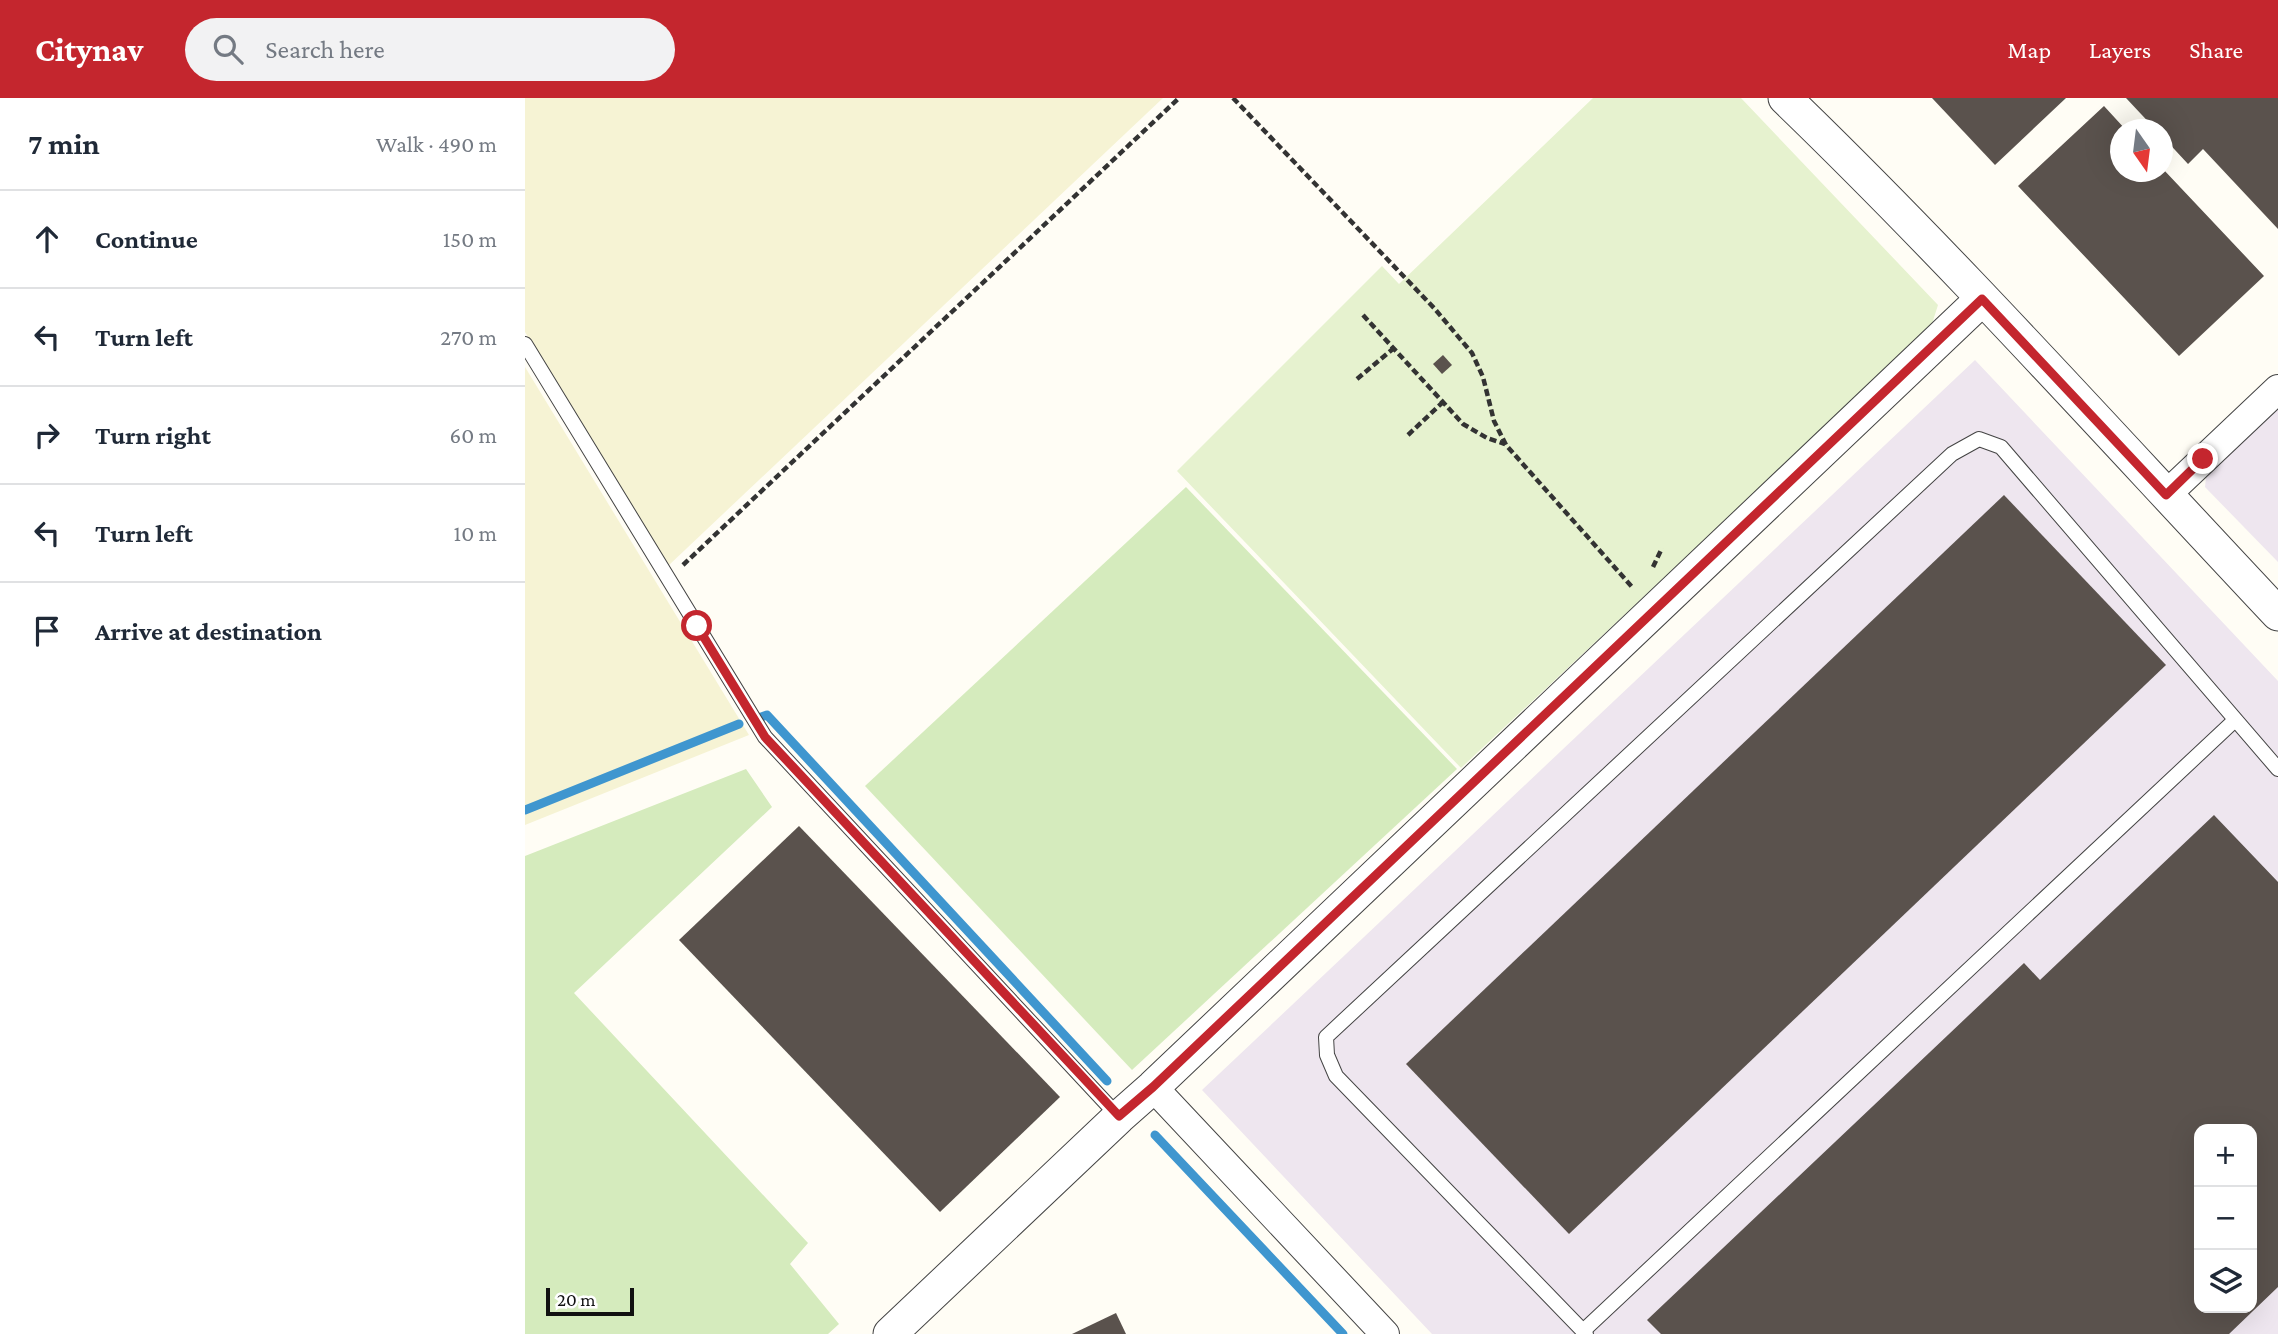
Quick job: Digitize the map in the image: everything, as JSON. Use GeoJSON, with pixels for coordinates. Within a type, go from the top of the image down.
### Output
{"type":"FeatureCollection","features":[{"type":"Feature","properties":{"kind":"street"},"geometry":{"type":"LineString","coordinates":[[1785,98],[1839,150],[1982,299],[2278,614]]}},
{"type":"Feature","properties":{"kind":"street"},"geometry":{"type":"LineString","coordinates":[[890,1334],[1982,299]]}},
{"type":"Feature","properties":{"kind":"street"},"geometry":{"type":"LineString","coordinates":[[2166,495],[2278,389]]}},
{"type":"Feature","properties":{"kind":"street"},"geometry":{"type":"LineString","coordinates":[[1153,1087],[1385,1334]]}},
{"type":"Feature","properties":{"kind":"lane"},"geometry":{"type":"LineString","coordinates":[[525,344],[765,737],[1119,1116]]}},
{"type":"Feature","properties":{"kind":"lane"},"geometry":{"type":"LineString","coordinates":[[2235,720],[1585,1332],[1336,1076],[1327,1055],[1326,1037],[1952,454],[1979,439],[2001,447],[2278,769]]}},
{"type":"Feature","properties":{"kind":"path"},"geometry":{"type":"LineString","coordinates":[[669,579],[1179,98]]}},
{"type":"Feature","properties":{"kind":"path"},"geometry":{"type":"LineString","coordinates":[[1233,98],[1434,308],[1472,353],[1483,377],[1494,421],[1506,444],[1641,597]]}},
{"type":"Feature","properties":{"kind":"path"},"geometry":{"type":"LineString","coordinates":[[1363,315],[1463,424],[1487,438],[1506,444]]}},
{"type":"Feature","properties":{"kind":"path"},"geometry":{"type":"LineString","coordinates":[[1357,379],[1394,348]]}},
{"type":"Feature","properties":{"kind":"path"},"geometry":{"type":"LineString","coordinates":[[1408,435],[1443,402]]}},
{"type":"Feature","properties":{"kind":"shaded area"},"geometry":{"type":"Polygon","coordinates":[[[525,98],[1163,98],[668,566],[525,332],[525,98]]]}},
{"type":"Feature","properties":{"kind":"shaded area"},"geometry":{"type":"Polygon","coordinates":[[[1975,360],[2278,681],[2278,1334],[1432,1334],[1202,1090],[1975,360]]]}},
{"type":"Feature","properties":{"kind":"shaded area"},"geometry":{"type":"Polygon","coordinates":[[[525,367],[749,735],[525,825],[525,367]]]}},
{"type":"Feature","properties":{"kind":"shaded area"},"geometry":{"type":"Polygon","coordinates":[[[2278,402],[2278,562],[2205,487],[2207,469],[2278,402]]]}},
{"type":"Feature","properties":{"kind":"green space"},"geometry":{"type":"Polygon","coordinates":[[[1593,98],[1741,98],[1938,305],[1931,327],[1461,768],[1177,471],[1382,266],[1399,284],[1593,98]]]}},
{"type":"Feature","properties":{"kind":"green space"},"geometry":{"type":"Polygon","coordinates":[[[1186,487],[1457,769],[1132,1070],[865,786],[1186,487]]]}},
{"type":"Feature","properties":{"kind":"green space"},"geometry":{"type":"Polygon","coordinates":[[[746,769],[772,807],[574,993],[808,1243],[790,1264],[839,1324],[828,1334],[525,1334],[525,856],[746,769]]]}},
{"type":"Feature","properties":{"kind":"building"},"geometry":{"type":"Polygon","coordinates":[[[1932,98],[2066,98],[1995,165],[1932,98]]]}},
{"type":"Feature","properties":{"kind":"building"},"geometry":{"type":"Polygon","coordinates":[[[2126,98],[2278,98],[2278,229],[2203,149],[2188,164],[2173,148],[2173,119],[2146,119],[2126,98]]]}},
{"type":"Feature","properties":{"kind":"building"},"geometry":{"type":"Polygon","coordinates":[[[2104,106],[2116,119],[2110,119],[2110,182],[2173,182],[2173,180],[2264,276],[2179,356],[2018,186],[2104,106]]]}},
{"type":"Feature","properties":{"kind":"building"},"geometry":{"type":"Polygon","coordinates":[[[1443,355],[1452,365],[1442,374],[1433,364],[1443,355]]]}},
{"type":"Feature","properties":{"kind":"building"},"geometry":{"type":"Polygon","coordinates":[[[2004,495],[2166,665],[1569,1234],[1406,1064],[2004,495]]]}},
{"type":"Feature","properties":{"kind":"building"},"geometry":{"type":"Polygon","coordinates":[[[2214,815],[2278,882],[2278,1287],[2257,1307],[2257,1124],[2194,1124],[2194,1313],[2251,1313],[2229,1334],[1661,1334],[1647,1320],[2024,963],[2040,980],[2214,815]]]}},
{"type":"Feature","properties":{"kind":"building"},"geometry":{"type":"Polygon","coordinates":[[[799,826],[1060,1097],[940,1212],[679,940],[799,826]]]}},
{"type":"Feature","properties":{"kind":"building"},"geometry":{"type":"Polygon","coordinates":[[[1116,1313],[1126,1334],[1072,1334],[1116,1313]]]}},
{"type":"Feature","properties":{"kind":"waterway"},"geometry":{"type":"LineString","coordinates":[[756,719],[767,715],[1107,1081]]}},
{"type":"Feature","properties":{"kind":"waterway"},"geometry":{"type":"LineString","coordinates":[[525,810],[739,724]]}},
{"type":"Feature","properties":{"kind":"waterway"},"geometry":{"type":"LineString","coordinates":[[1155,1135],[1343,1334]]}},
{"type":"Feature","properties":{"kind":"route"},"geometry":{"type":"LineString","coordinates":[[697,626],[765,737],[1119,1116],[1153,1087],[1982,299],[2166,495],[2203,459]]}}]}
